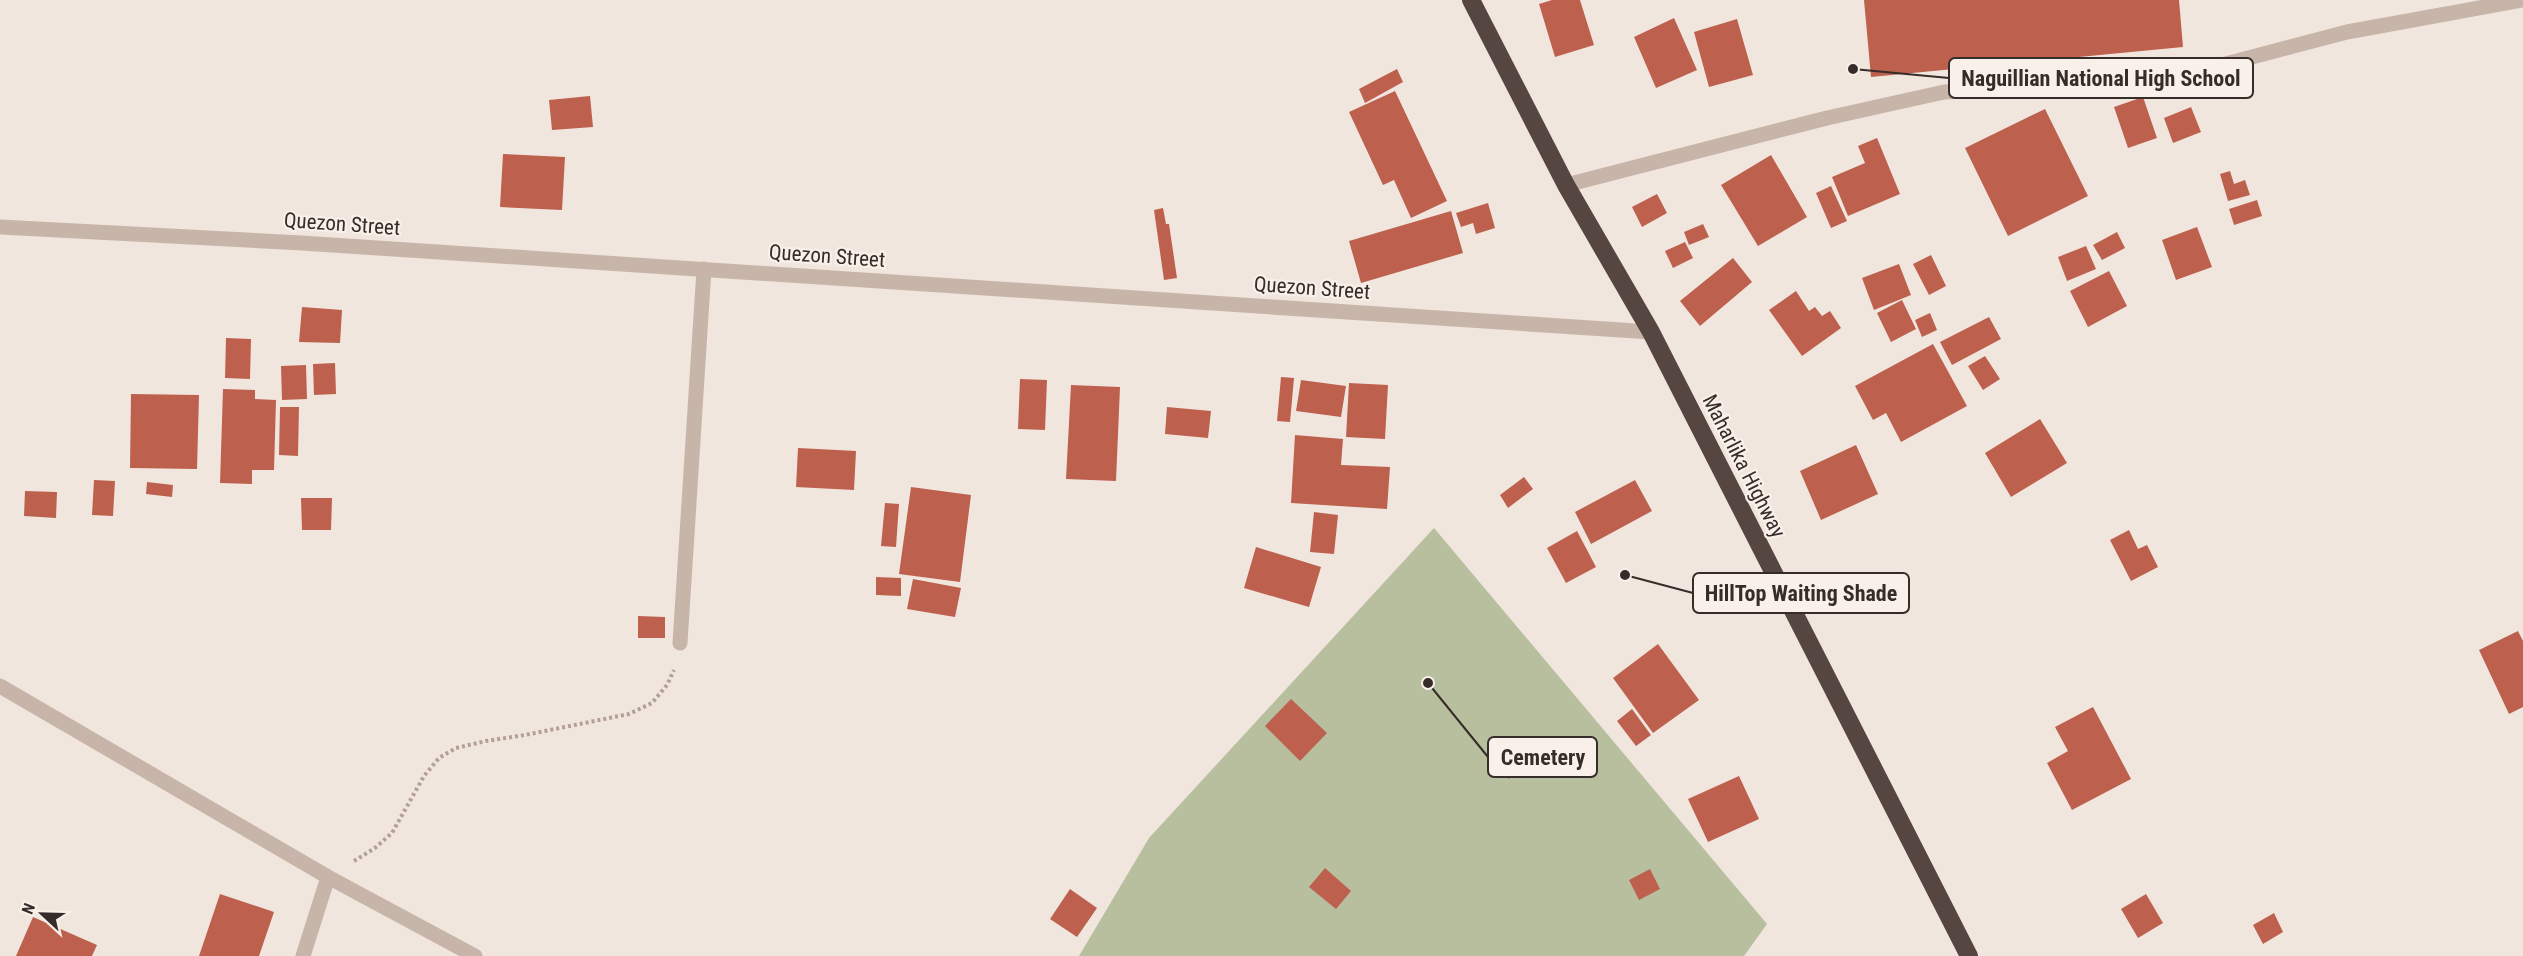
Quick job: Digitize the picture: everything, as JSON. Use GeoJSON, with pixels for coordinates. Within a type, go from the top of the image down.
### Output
{"type":"FeatureCollection","features":[{"type":"Feature","properties":{"kind":"highway","name":"Maharlika Highway"},"geometry":{"type":"LineString","coordinates":[[1471,0],[1566,184],[1651,332],[1970,956]]}},
{"type":"Feature","properties":{"kind":"street"},"geometry":{"type":"LineString","coordinates":[[1566,184],[1827,118],[1944,92],[2157,82],[2347,32],[2523,0]]}},
{"type":"Feature","properties":{"kind":"street","name":"Quezon Street"},"geometry":{"type":"LineString","coordinates":[[0,227],[302,243],[1651,332]]}},
{"type":"Feature","properties":{"kind":"street"},"geometry":{"type":"LineString","coordinates":[[680,643],[704,269]]}},
{"type":"Feature","properties":{"kind":"street"},"geometry":{"type":"LineString","coordinates":[[0,686],[328,877],[475,956]]}},
{"type":"Feature","properties":{"kind":"street"},"geometry":{"type":"LineString","coordinates":[[303,956],[328,877]]}},
{"type":"Feature","properties":{"kind":"path"},"geometry":{"type":"LineString","coordinates":[[328,877],[375,848],[392,833],[424,776],[439,758],[456,748],[486,741],[629,714],[652,703],[667,685],[677,665],[680,643]]}},
{"type":"Feature","properties":{"kind":"green space"},"geometry":{"type":"Polygon","coordinates":[[[1434,528],[1767,924],[1744,956],[1079,956],[1149,838],[1434,528]]]}},
{"type":"Feature","properties":{"kind":"building"},"geometry":{"type":"Polygon","coordinates":[[[1552,0],[1580,0],[1594,45],[1555,57],[1539,4],[1552,0]]]}},
{"type":"Feature","properties":{"kind":"building"},"geometry":{"type":"Polygon","coordinates":[[[1864,0],[2179,0],[2183,47],[1871,77],[1864,0]]]}},
{"type":"Feature","properties":{"kind":"building"},"geometry":{"type":"Polygon","coordinates":[[[1674,18],[1697,70],[1656,88],[1634,37],[1674,18]]]}},
{"type":"Feature","properties":{"kind":"building"},"geometry":{"type":"Polygon","coordinates":[[[1737,19],[1753,75],[1709,87],[1694,32],[1737,19]]]}},
{"type":"Feature","properties":{"kind":"building"},"geometry":{"type":"Polygon","coordinates":[[[1397,69],[1403,82],[1365,103],[1359,89],[1397,69]]]}},
{"type":"Feature","properties":{"kind":"building"},"geometry":{"type":"Polygon","coordinates":[[[1395,91],[1447,201],[1411,218],[1394,180],[1383,185],[1349,112],[1395,91]]]}},
{"type":"Feature","properties":{"kind":"building"},"geometry":{"type":"Polygon","coordinates":[[[590,96],[593,127],[552,130],[549,100],[590,96]]]}},
{"type":"Feature","properties":{"kind":"building"},"geometry":{"type":"Polygon","coordinates":[[[2143,97],[2157,138],[2128,148],[2114,107],[2143,97]]]}},
{"type":"Feature","properties":{"kind":"building"},"geometry":{"type":"Polygon","coordinates":[[[2191,107],[2201,132],[2173,143],[2164,118],[2191,107]]]}},
{"type":"Feature","properties":{"kind":"building"},"geometry":{"type":"Polygon","coordinates":[[[2045,109],[2088,196],[2008,236],[1965,148],[2045,109]]]}},
{"type":"Feature","properties":{"kind":"building"},"geometry":{"type":"Polygon","coordinates":[[[1877,138],[1900,194],[1848,216],[1832,177],[1865,163],[1858,146],[1877,138]]]}},
{"type":"Feature","properties":{"kind":"building"},"geometry":{"type":"Polygon","coordinates":[[[503,154],[565,157],[562,210],[500,207],[503,154]]]}},
{"type":"Feature","properties":{"kind":"building"},"geometry":{"type":"Polygon","coordinates":[[[1771,155],[1807,217],[1758,246],[1721,185],[1771,155]]]}},
{"type":"Feature","properties":{"kind":"building"},"geometry":{"type":"Polygon","coordinates":[[[2230,171],[2234,184],[2245,180],[2250,195],[2228,201],[2220,174],[2230,171]]]}},
{"type":"Feature","properties":{"kind":"building"},"geometry":{"type":"Polygon","coordinates":[[[1831,186],[1847,221],[1831,228],[1816,193],[1831,186]]]}},
{"type":"Feature","properties":{"kind":"building"},"geometry":{"type":"Polygon","coordinates":[[[1657,194],[1667,213],[1642,227],[1632,207],[1657,194]]]}},
{"type":"Feature","properties":{"kind":"building"},"geometry":{"type":"Polygon","coordinates":[[[2257,200],[2262,216],[2234,225],[2229,209],[2257,200]]]}},
{"type":"Feature","properties":{"kind":"building"},"geometry":{"type":"Polygon","coordinates":[[[1488,203],[1495,228],[1476,234],[1473,223],[1461,227],[1456,213],[1488,203]]]}},
{"type":"Feature","properties":{"kind":"building"},"geometry":{"type":"Polygon","coordinates":[[[1163,208],[1166,224],[1169,224],[1177,278],[1164,280],[1154,210],[1163,208]]]}},
{"type":"Feature","properties":{"kind":"building"},"geometry":{"type":"Polygon","coordinates":[[[1451,211],[1463,253],[1361,283],[1349,241],[1451,211]]]}},
{"type":"Feature","properties":{"kind":"building"},"geometry":{"type":"Polygon","coordinates":[[[1703,224],[1709,237],[1689,245],[1684,232],[1703,224]]]}},
{"type":"Feature","properties":{"kind":"building"},"geometry":{"type":"Polygon","coordinates":[[[2197,227],[2212,267],[2176,280],[2162,240],[2197,227]]]}},
{"type":"Feature","properties":{"kind":"building"},"geometry":{"type":"Polygon","coordinates":[[[2117,232],[2125,248],[2102,260],[2093,245],[2117,232]]]}},
{"type":"Feature","properties":{"kind":"building"},"geometry":{"type":"Polygon","coordinates":[[[1685,242],[1693,258],[1673,268],[1665,251],[1685,242]]]}},
{"type":"Feature","properties":{"kind":"building"},"geometry":{"type":"Polygon","coordinates":[[[2086,246],[2096,269],[2067,281],[2058,257],[2086,246]]]}},
{"type":"Feature","properties":{"kind":"building"},"geometry":{"type":"Polygon","coordinates":[[[1931,255],[1946,286],[1929,295],[1913,264],[1931,255]]]}},
{"type":"Feature","properties":{"kind":"building"},"geometry":{"type":"Polygon","coordinates":[[[1733,258],[1752,282],[1700,326],[1680,301],[1733,258]]]}},
{"type":"Feature","properties":{"kind":"building"},"geometry":{"type":"Polygon","coordinates":[[[1899,264],[1911,295],[1874,310],[1862,278],[1899,264]]]}},
{"type":"Feature","properties":{"kind":"building"},"geometry":{"type":"Polygon","coordinates":[[[2109,271],[2127,306],[2088,327],[2070,291],[2109,271]]]}},
{"type":"Feature","properties":{"kind":"building"},"geometry":{"type":"Polygon","coordinates":[[[1796,291],[1809,311],[1815,307],[1822,316],[1830,311],[1841,328],[1802,356],[1769,310],[1796,291]]]}},
{"type":"Feature","properties":{"kind":"building"},"geometry":{"type":"Polygon","coordinates":[[[1902,300],[1916,329],[1891,342],[1877,313],[1902,300]]]}},
{"type":"Feature","properties":{"kind":"building"},"geometry":{"type":"Polygon","coordinates":[[[302,307],[342,310],[340,343],[299,342],[302,307]]]}},
{"type":"Feature","properties":{"kind":"building"},"geometry":{"type":"Polygon","coordinates":[[[1930,313],[1937,330],[1922,337],[1915,320],[1930,313]]]}},
{"type":"Feature","properties":{"kind":"building"},"geometry":{"type":"Polygon","coordinates":[[[1989,317],[2001,339],[1952,365],[1940,342],[1989,317]]]}},
{"type":"Feature","properties":{"kind":"building"},"geometry":{"type":"Polygon","coordinates":[[[226,338],[251,339],[250,379],[225,378],[226,338]]]}},
{"type":"Feature","properties":{"kind":"building"},"geometry":{"type":"Polygon","coordinates":[[[1933,344],[1967,406],[1901,442],[1886,413],[1873,420],[1855,386],[1933,344]]]}},
{"type":"Feature","properties":{"kind":"building"},"geometry":{"type":"Polygon","coordinates":[[[1985,356],[2000,379],[1983,390],[1968,366],[1985,356]]]}},
{"type":"Feature","properties":{"kind":"building"},"geometry":{"type":"Polygon","coordinates":[[[335,363],[336,394],[314,395],[313,364],[335,363]]]}},
{"type":"Feature","properties":{"kind":"building"},"geometry":{"type":"Polygon","coordinates":[[[306,365],[307,399],[282,400],[281,366],[306,365]]]}},
{"type":"Feature","properties":{"kind":"building"},"geometry":{"type":"Polygon","coordinates":[[[1281,377],[1294,378],[1290,422],[1277,421],[1281,377]]]}},
{"type":"Feature","properties":{"kind":"building"},"geometry":{"type":"Polygon","coordinates":[[[1020,379],[1047,380],[1045,430],[1018,429],[1020,379]]]}},
{"type":"Feature","properties":{"kind":"building"},"geometry":{"type":"Polygon","coordinates":[[[1301,380],[1346,386],[1341,417],[1296,411],[1301,380]]]}},
{"type":"Feature","properties":{"kind":"building"},"geometry":{"type":"Polygon","coordinates":[[[1349,383],[1388,385],[1385,439],[1346,437],[1349,383]]]}},
{"type":"Feature","properties":{"kind":"building"},"geometry":{"type":"Polygon","coordinates":[[[1071,385],[1120,387],[1116,481],[1066,479],[1071,385]]]}},
{"type":"Feature","properties":{"kind":"building"},"geometry":{"type":"Polygon","coordinates":[[[223,389],[255,390],[255,399],[276,400],[274,470],[252,470],[252,484],[220,483],[223,389]]]}},
{"type":"Feature","properties":{"kind":"building"},"geometry":{"type":"Polygon","coordinates":[[[131,394],[199,395],[197,469],[130,468],[131,394]]]}},
{"type":"Feature","properties":{"kind":"building"},"geometry":{"type":"Polygon","coordinates":[[[280,407],[299,407],[298,456],[279,455],[280,407]]]}},
{"type":"Feature","properties":{"kind":"building"},"geometry":{"type":"Polygon","coordinates":[[[1167,407],[1211,411],[1208,438],[1165,434],[1167,407]]]}},
{"type":"Feature","properties":{"kind":"building"},"geometry":{"type":"Polygon","coordinates":[[[2040,419],[2067,463],[2011,497],[1985,453],[2040,419]]]}},
{"type":"Feature","properties":{"kind":"building"},"geometry":{"type":"Polygon","coordinates":[[[1295,435],[1343,439],[1341,465],[1390,467],[1387,509],[1291,503],[1295,435]]]}},
{"type":"Feature","properties":{"kind":"building"},"geometry":{"type":"Polygon","coordinates":[[[1856,445],[1878,494],[1821,520],[1800,471],[1856,445]]]}},
{"type":"Feature","properties":{"kind":"building"},"geometry":{"type":"Polygon","coordinates":[[[798,448],[856,451],[854,490],[796,487],[798,448]]]}},
{"type":"Feature","properties":{"kind":"building"},"geometry":{"type":"Polygon","coordinates":[[[1524,477],[1533,489],[1508,508],[1500,495],[1524,477]]]}},
{"type":"Feature","properties":{"kind":"building"},"geometry":{"type":"Polygon","coordinates":[[[94,480],[115,481],[113,516],[92,515],[94,480]]]}},
{"type":"Feature","properties":{"kind":"building"},"geometry":{"type":"Polygon","coordinates":[[[1635,480],[1652,511],[1591,544],[1575,512],[1635,480]]]}},
{"type":"Feature","properties":{"kind":"building"},"geometry":{"type":"Polygon","coordinates":[[[147,482],[173,485],[172,497],[146,494],[147,482]]]}},
{"type":"Feature","properties":{"kind":"building"},"geometry":{"type":"Polygon","coordinates":[[[911,487],[971,495],[960,582],[899,574],[911,487]]]}},
{"type":"Feature","properties":{"kind":"building"},"geometry":{"type":"Polygon","coordinates":[[[25,491],[57,492],[56,518],[24,516],[25,491]]]}},
{"type":"Feature","properties":{"kind":"building"},"geometry":{"type":"Polygon","coordinates":[[[301,498],[332,498],[331,530],[302,530],[301,498]]]}},
{"type":"Feature","properties":{"kind":"building"},"geometry":{"type":"Polygon","coordinates":[[[885,503],[899,504],[896,547],[881,546],[885,503]]]}},
{"type":"Feature","properties":{"kind":"building"},"geometry":{"type":"Polygon","coordinates":[[[1314,512],[1338,515],[1334,554],[1310,552],[1314,512]]]}},
{"type":"Feature","properties":{"kind":"building"},"geometry":{"type":"Polygon","coordinates":[[[2129,530],[2138,549],[2147,545],[2158,567],[2131,581],[2110,540],[2129,530]]]}},
{"type":"Feature","properties":{"kind":"building"},"geometry":{"type":"Polygon","coordinates":[[[1577,531],[1596,567],[1566,583],[1547,548],[1577,531]]]}},
{"type":"Feature","properties":{"kind":"building"},"geometry":{"type":"Polygon","coordinates":[[[1256,547],[1321,567],[1309,607],[1244,588],[1256,547]]]}},
{"type":"Feature","properties":{"kind":"building"},"geometry":{"type":"Polygon","coordinates":[[[876,577],[901,578],[901,596],[876,595],[876,577]]]}},
{"type":"Feature","properties":{"kind":"building"},"geometry":{"type":"Polygon","coordinates":[[[913,579],[961,588],[955,617],[907,609],[913,579]]]}},
{"type":"Feature","properties":{"kind":"building"},"geometry":{"type":"Polygon","coordinates":[[[638,616],[665,617],[665,638],[638,638],[638,616]]]}},
{"type":"Feature","properties":{"kind":"building"},"geometry":{"type":"Polygon","coordinates":[[[2518,631],[2523,641],[2523,707],[2509,714],[2479,650],[2518,631]]]}},
{"type":"Feature","properties":{"kind":"building"},"geometry":{"type":"Polygon","coordinates":[[[1658,644],[1699,700],[1653,733],[1613,678],[1658,644]]]}},
{"type":"Feature","properties":{"kind":"building"},"geometry":{"type":"Polygon","coordinates":[[[1291,699],[1327,733],[1300,761],[1265,726],[1291,699]]]}},
{"type":"Feature","properties":{"kind":"building"},"geometry":{"type":"Polygon","coordinates":[[[2093,707],[2131,779],[2072,810],[2047,763],[2068,751],[2055,727],[2093,707]]]}},
{"type":"Feature","properties":{"kind":"building"},"geometry":{"type":"Polygon","coordinates":[[[1632,709],[1651,735],[1636,746],[1617,721],[1632,709]]]}},
{"type":"Feature","properties":{"kind":"building"},"geometry":{"type":"Polygon","coordinates":[[[1511,739],[1528,753],[1509,779],[1491,766],[1511,739]]]}},
{"type":"Feature","properties":{"kind":"building"},"geometry":{"type":"Polygon","coordinates":[[[1739,776],[1759,819],[1708,842],[1688,799],[1739,776]]]}},
{"type":"Feature","properties":{"kind":"building"},"geometry":{"type":"Polygon","coordinates":[[[1325,868],[1351,891],[1336,909],[1309,887],[1325,868]]]}},
{"type":"Feature","properties":{"kind":"building"},"geometry":{"type":"Polygon","coordinates":[[[1650,869],[1660,889],[1639,900],[1629,880],[1650,869]]]}},
{"type":"Feature","properties":{"kind":"building"},"geometry":{"type":"Polygon","coordinates":[[[1070,889],[1097,908],[1077,937],[1050,919],[1070,889]]]}},
{"type":"Feature","properties":{"kind":"building"},"geometry":{"type":"Polygon","coordinates":[[[220,894],[274,912],[259,956],[199,956],[220,894]]]}},
{"type":"Feature","properties":{"kind":"building"},"geometry":{"type":"Polygon","coordinates":[[[2146,894],[2163,923],[2138,938],[2121,909],[2146,894]]]}},
{"type":"Feature","properties":{"kind":"building"},"geometry":{"type":"Polygon","coordinates":[[[2274,913],[2283,932],[2263,944],[2253,925],[2274,913]]]}},
{"type":"Feature","properties":{"kind":"building"},"geometry":{"type":"Polygon","coordinates":[[[33,917],[97,945],[92,956],[16,956],[33,917]]]}},
{"type":"Feature","properties":{"kind":"place","name":"Naguillian National High School"},"geometry":{"type":"Point","coordinates":[1853,69]}},
{"type":"Feature","properties":{"kind":"place","name":"HillTop Waiting Shade"},"geometry":{"type":"Point","coordinates":[1625,575]}},
{"type":"Feature","properties":{"kind":"place","name":"Cemetery"},"geometry":{"type":"Point","coordinates":[1428,683]}}]}
